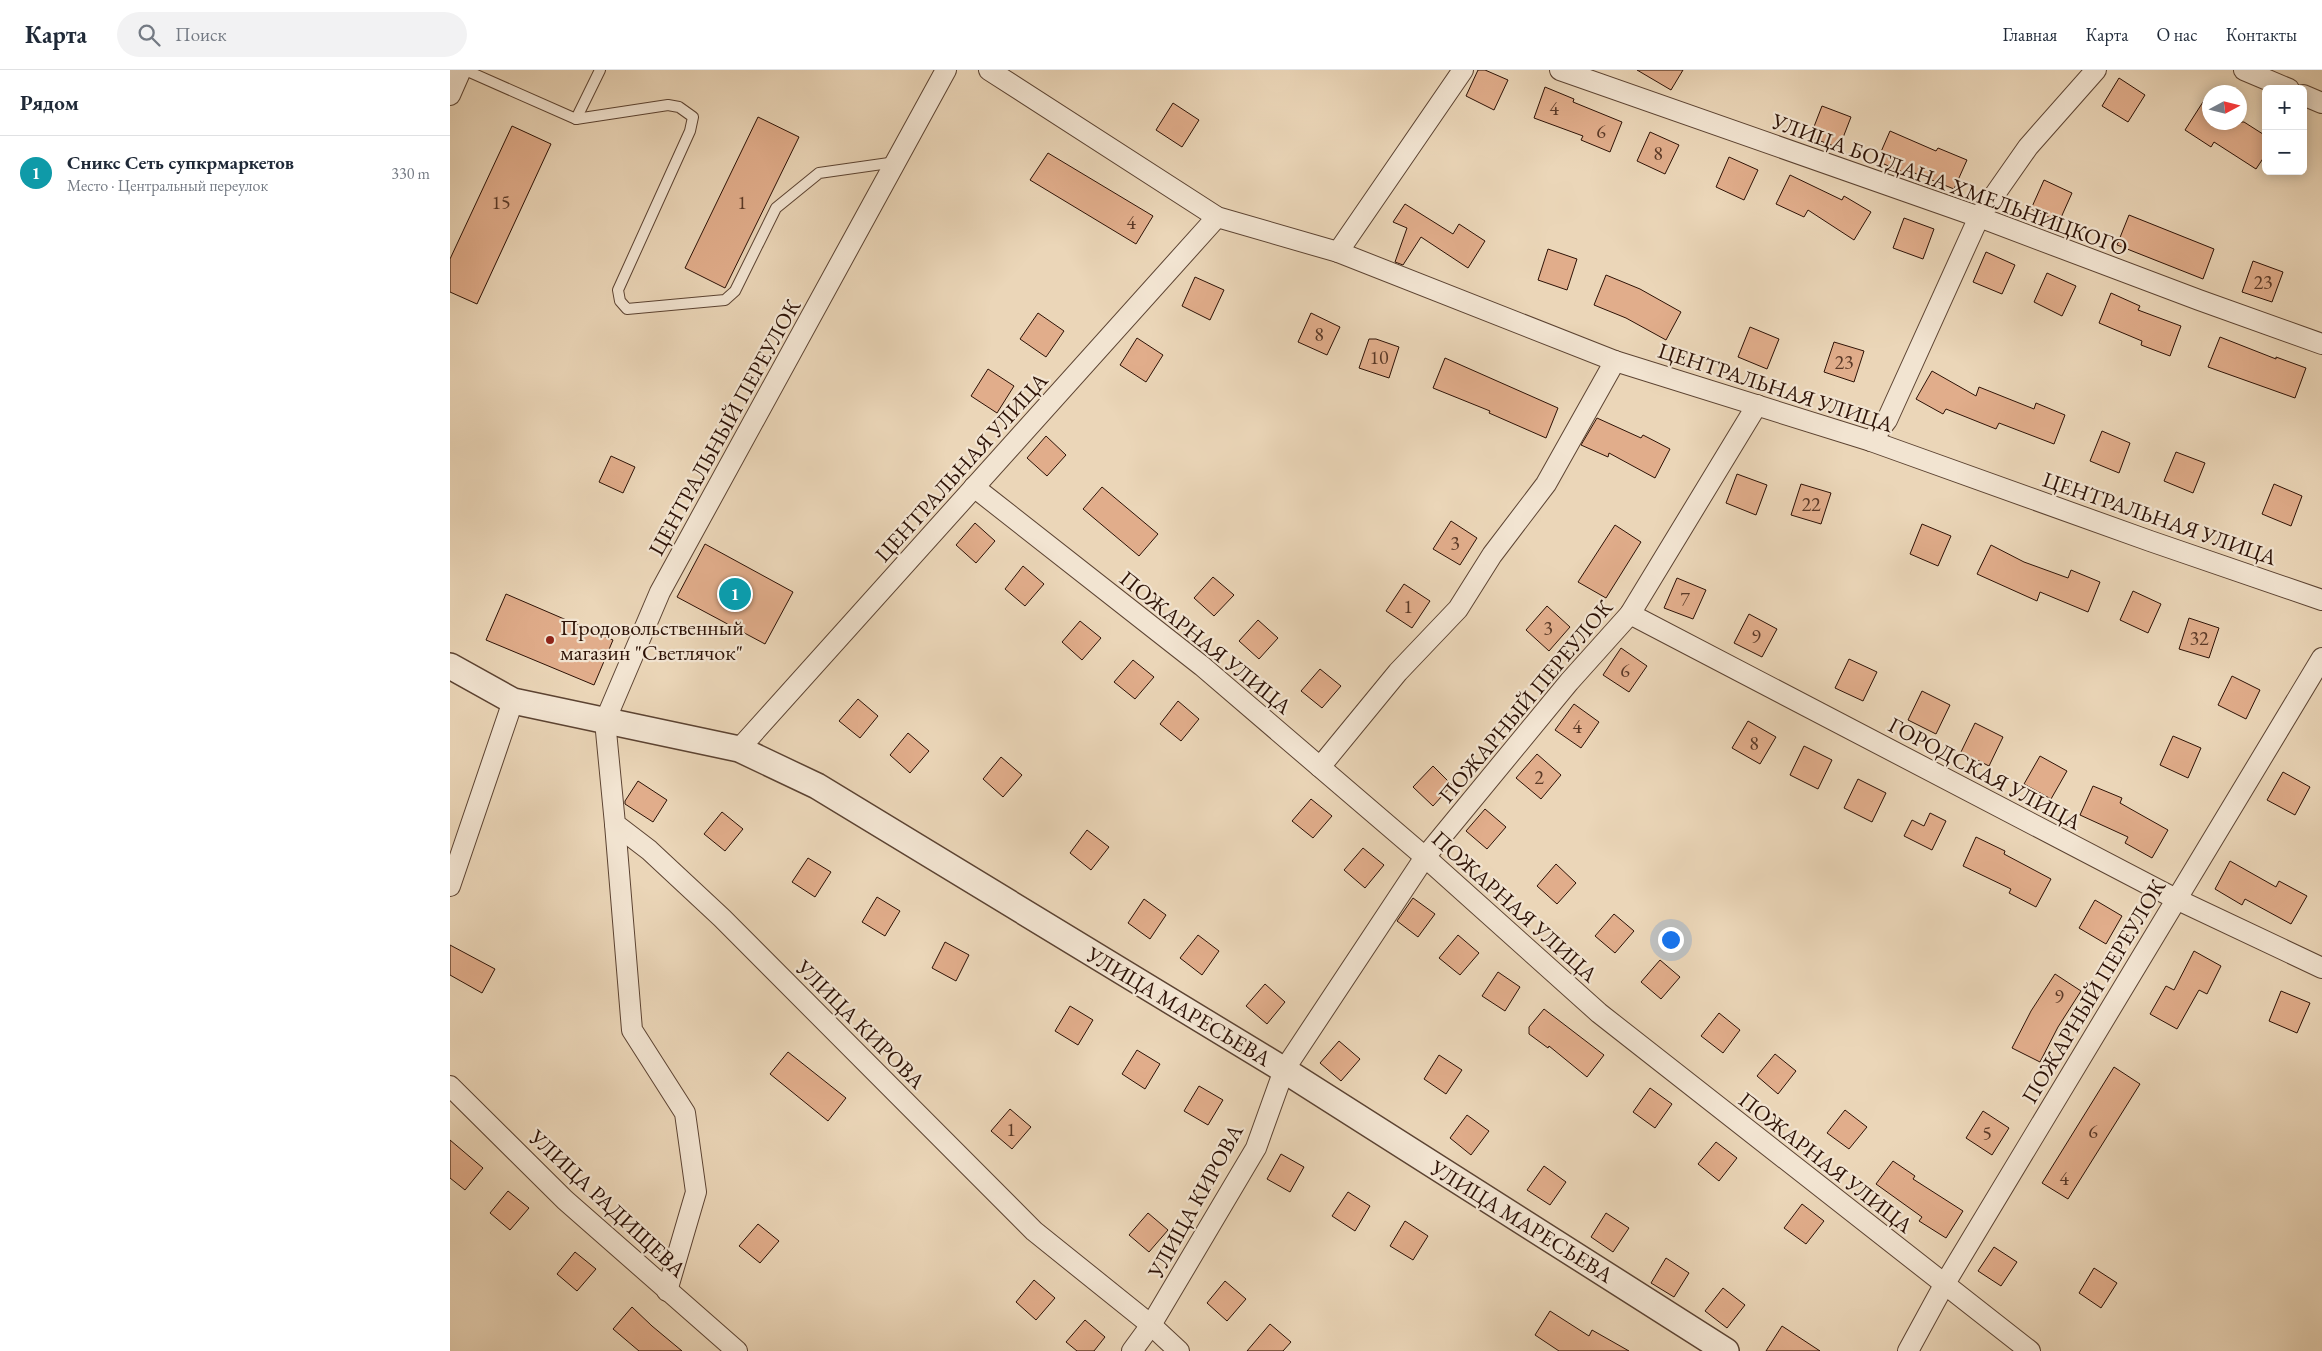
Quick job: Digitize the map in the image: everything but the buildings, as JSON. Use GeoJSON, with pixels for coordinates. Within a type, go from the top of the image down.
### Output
{"type":"FeatureCollection","features":[{"type":"Feature","properties":{"kind":"street"},"geometry":{"type":"LineString","coordinates":[[450,96],[463,70]]}},
{"type":"Feature","properties":{"kind":"street","name":"ЦЕНТРАЛЬНЫЙ ПЕРЕУЛОК"},"geometry":{"type":"LineString","coordinates":[[605,720],[660,592],[946,70]]}},
{"type":"Feature","properties":{"kind":"street","name":"ЦЕНТРАЛЬНАЯ УЛИЦА"},"geometry":{"type":"LineString","coordinates":[[988,70],[1217,217],[1338,252],[1615,360],[1871,441],[2141,538],[2322,600]]}},
{"type":"Feature","properties":{"kind":"street"},"geometry":{"type":"LineString","coordinates":[[1338,252],[1463,70]]}},
{"type":"Feature","properties":{"kind":"street","name":"УЛИЦА БОГДАНА ХМЕЛЬНИЦКОГО"},"geometry":{"type":"LineString","coordinates":[[1560,70],[1979,217],[2322,344]]}},
{"type":"Feature","properties":{"kind":"street"},"geometry":{"type":"LineString","coordinates":[[1871,441],[1888,420],[1979,217],[2028,147],[2096,70]]}},
{"type":"Feature","properties":{"kind":"street"},"geometry":{"type":"LineString","coordinates":[[2244,70],[2280,85]]}},
{"type":"Feature","properties":{"kind":"street"},"geometry":{"type":"LineString","coordinates":[[2307,97],[2322,103]]}},
{"type":"Feature","properties":{"kind":"street","name":"ЦЕНТРАЛЬНАЯ УЛИЦА"},"geometry":{"type":"LineString","coordinates":[[740,749],[1217,217]]}},
{"type":"Feature","properties":{"kind":"street"},"geometry":{"type":"LineString","coordinates":[[1320,767],[1398,672],[1458,609],[1492,555],[1546,484],[1615,360]]}},
{"type":"Feature","properties":{"kind":"street","name":"ПОЖАРНЫЙ ПЕРЕУЛОК"},"geometry":{"type":"LineString","coordinates":[[1284,1070],[1425,857],[1569,682],[1630,614],[1757,405]]}},
{"type":"Feature","properties":{"kind":"street","name":"ПОЖАРНАЯ УЛИЦА"},"geometry":{"type":"LineString","coordinates":[[974,488],[1202,666],[1425,857],[1599,1013],[2030,1351]]}},
{"type":"Feature","properties":{"kind":"street","name":"ГОРОДСКАЯ УЛИЦА"},"geometry":{"type":"LineString","coordinates":[[1630,614],[2176,899],[2322,968]]}},
{"type":"Feature","properties":{"kind":"street","name":"ПОЖАРНЫЙ ПЕРЕУЛОК"},"geometry":{"type":"LineString","coordinates":[[1908,1351],[1944,1285],[2322,658]]}},
{"type":"Feature","properties":{"kind":"street","name":"УЛИЦА МАРЕСЬЕВА"},"geometry":{"type":"LineString","coordinates":[[450,666],[513,701],[740,749],[817,786],[1284,1070],[1726,1351]]}},
{"type":"Feature","properties":{"kind":"street"},"geometry":{"type":"LineString","coordinates":[[450,886],[513,701]]}},
{"type":"Feature","properties":{"kind":"street"},"geometry":{"type":"LineString","coordinates":[[605,720],[616,824],[632,1030],[685,1113],[696,1192],[667,1290]]}},
{"type":"Feature","properties":{"kind":"street","name":"УЛИЦА КИРОВА"},"geometry":{"type":"LineString","coordinates":[[616,824],[650,850],[722,918],[1034,1231],[1152,1325],[1179,1351]]}},
{"type":"Feature","properties":{"kind":"street","name":"УЛИЦА КИРОВА"},"geometry":{"type":"LineString","coordinates":[[1132,1351],[1152,1325],[1256,1148],[1284,1070]]}},
{"type":"Feature","properties":{"kind":"street","name":"УЛИЦА РАДИЩЕВА"},"geometry":{"type":"LineString","coordinates":[[450,1086],[565,1200],[737,1351]]}},
{"type":"Feature","properties":{"kind":"lane"},"geometry":{"type":"LineString","coordinates":[[463,70],[576,119],[668,106],[679,107],[693,117],[690,131],[618,290],[620,301],[627,309],[725,300],[735,291],[776,208],[819,173],[896,162]]}},
{"type":"Feature","properties":{"kind":"lane"},"geometry":{"type":"LineString","coordinates":[[576,119],[600,70]]}},
{"type":"Feature","properties":{"kind":"place","name":"Сникс Сеть супкрмаркетов"},"geometry":{"type":"Point","coordinates":[735,594]}},
{"type":"Feature","properties":{"kind":"place","name":"Продовольственный магазин \"Светлячок\""},"geometry":{"type":"Point","coordinates":[550,640]}}]}
